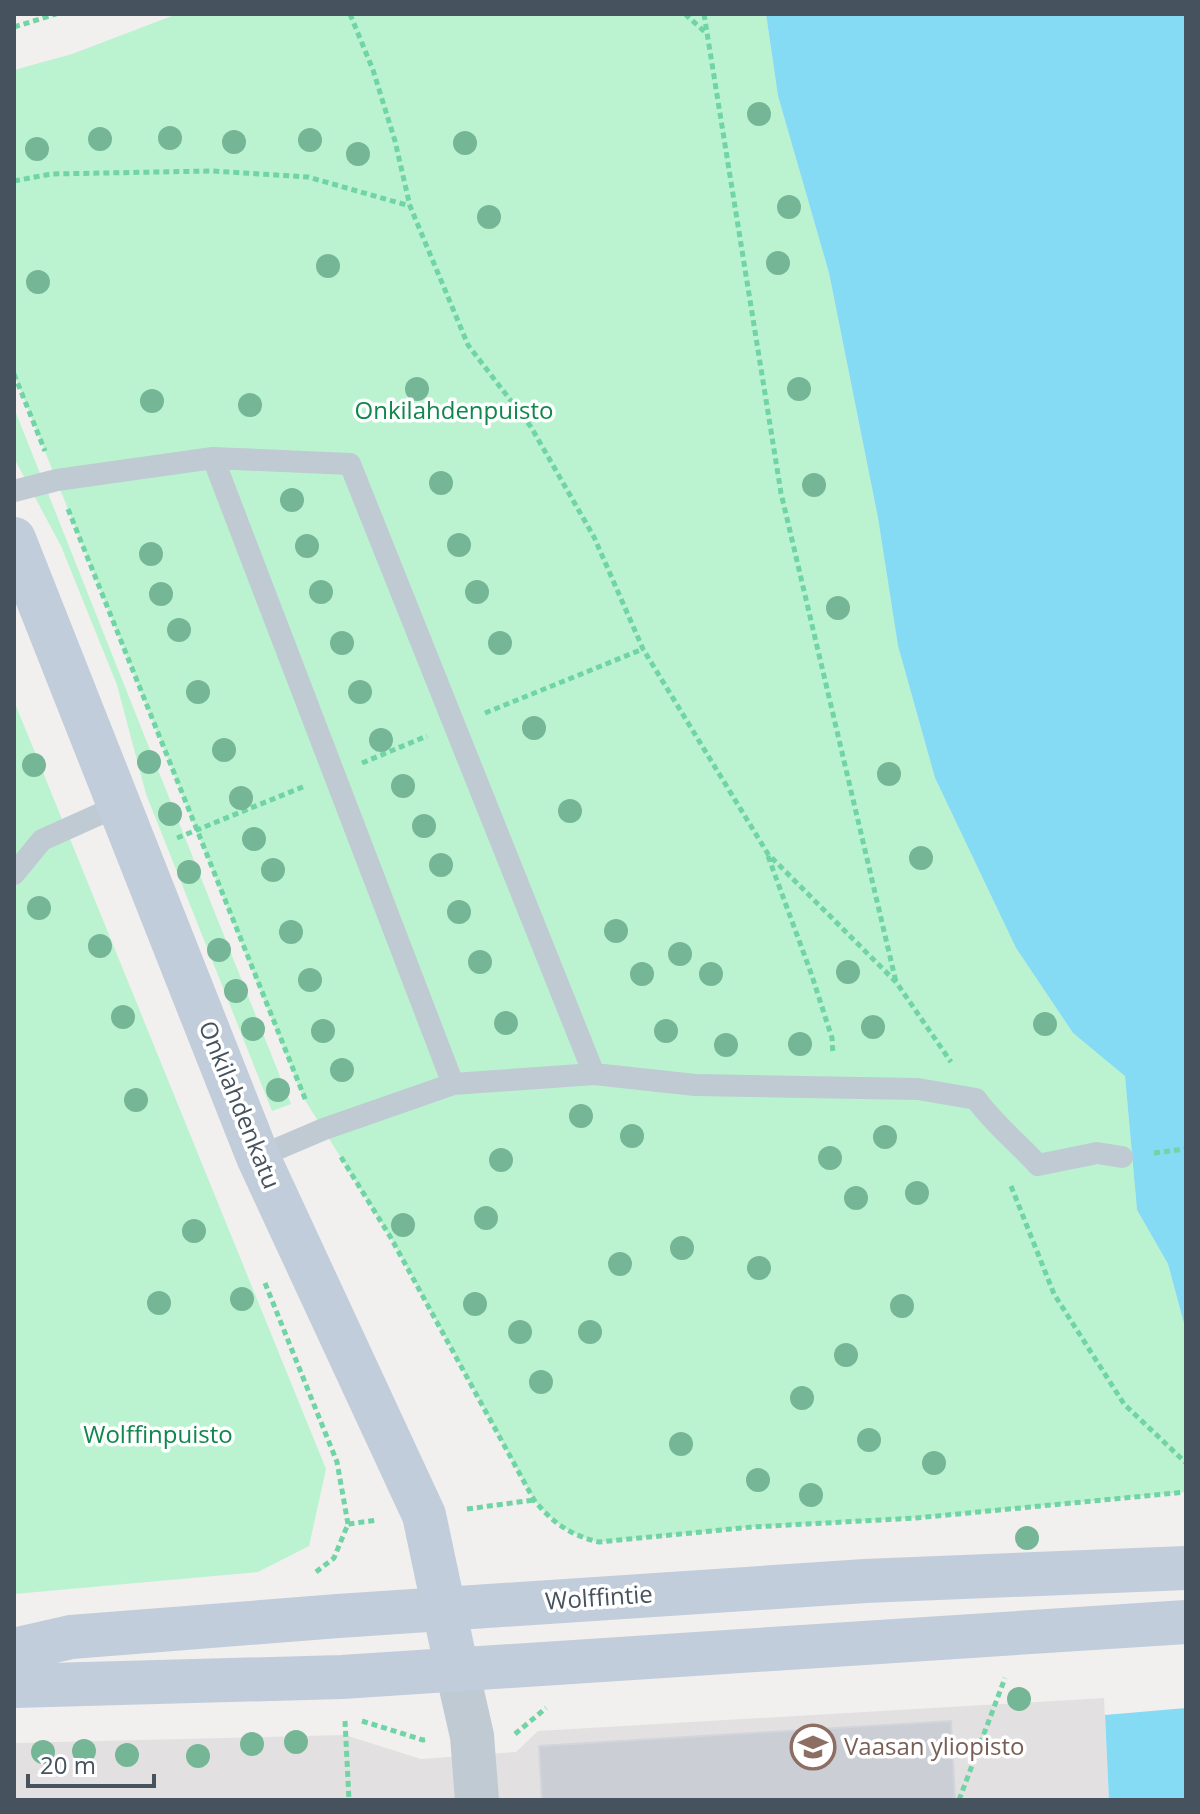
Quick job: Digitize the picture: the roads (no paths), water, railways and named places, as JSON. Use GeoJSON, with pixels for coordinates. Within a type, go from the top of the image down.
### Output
{"type":"FeatureCollection","features":[{"type":"Feature","properties":{"kind":"main road","name":"Onkilahdenkatu"},"geometry":{"type":"LineString","coordinates":[[14,539],[258,1157],[424,1515],[457,1670]]}},
{"type":"Feature","properties":{"kind":"main road","name":"Wolffintie"},"geometry":{"type":"LineString","coordinates":[[14,1650],[71,1637],[444,1609],[849,1582],[1186,1568]]}},
{"type":"Feature","properties":{"kind":"main road"},"geometry":{"type":"LineString","coordinates":[[14,1686],[457,1670],[1186,1622]]}},
{"type":"Feature","properties":{"kind":"street"},"geometry":{"type":"LineString","coordinates":[[457,1670],[472,1736],[477,1800]]}},
{"type":"Feature","properties":{"kind":"lane"},"geometry":{"type":"LineString","coordinates":[[213,458],[453,1084]]}},
{"type":"Feature","properties":{"kind":"lane"},"geometry":{"type":"LineString","coordinates":[[14,491],[57,480],[213,458],[350,464],[594,1074]]}},
{"type":"Feature","properties":{"kind":"lane"},"geometry":{"type":"LineString","coordinates":[[14,874],[42,840],[120,805]]}},
{"type":"Feature","properties":{"kind":"lane"},"geometry":{"type":"LineString","coordinates":[[258,1157],[324,1129],[453,1084],[594,1074],[695,1085],[918,1089],[976,1099],[994,1124],[1015,1139],[1038,1165],[1097,1153],[1122,1157]]}},
{"type":"Feature","properties":{"kind":"water"},"geometry":{"type":"Polygon","coordinates":[[[766,14],[1186,14],[1186,1331],[1168,1264],[1137,1210],[1125,1076],[1073,1033],[1016,948],[935,778],[898,646],[878,518],[829,273],[778,96],[766,14]]]}},
{"type":"Feature","properties":{"kind":"water"},"geometry":{"type":"Polygon","coordinates":[[[1186,1708],[1186,1800],[1109,1800],[1105,1715],[1186,1708]]]}},
{"type":"Feature","properties":{"kind":"place","name":"Vaasan yliopisto"},"geometry":{"type":"Point","coordinates":[813,1747]}},
{"type":"Feature","properties":{"kind":"park label","name":"Onkilahdenpuisto"},"geometry":{"type":"Point","coordinates":[454,411]}},
{"type":"Feature","properties":{"kind":"park label","name":"Wolffinpuisto"},"geometry":{"type":"Point","coordinates":[158,1435]}}]}
